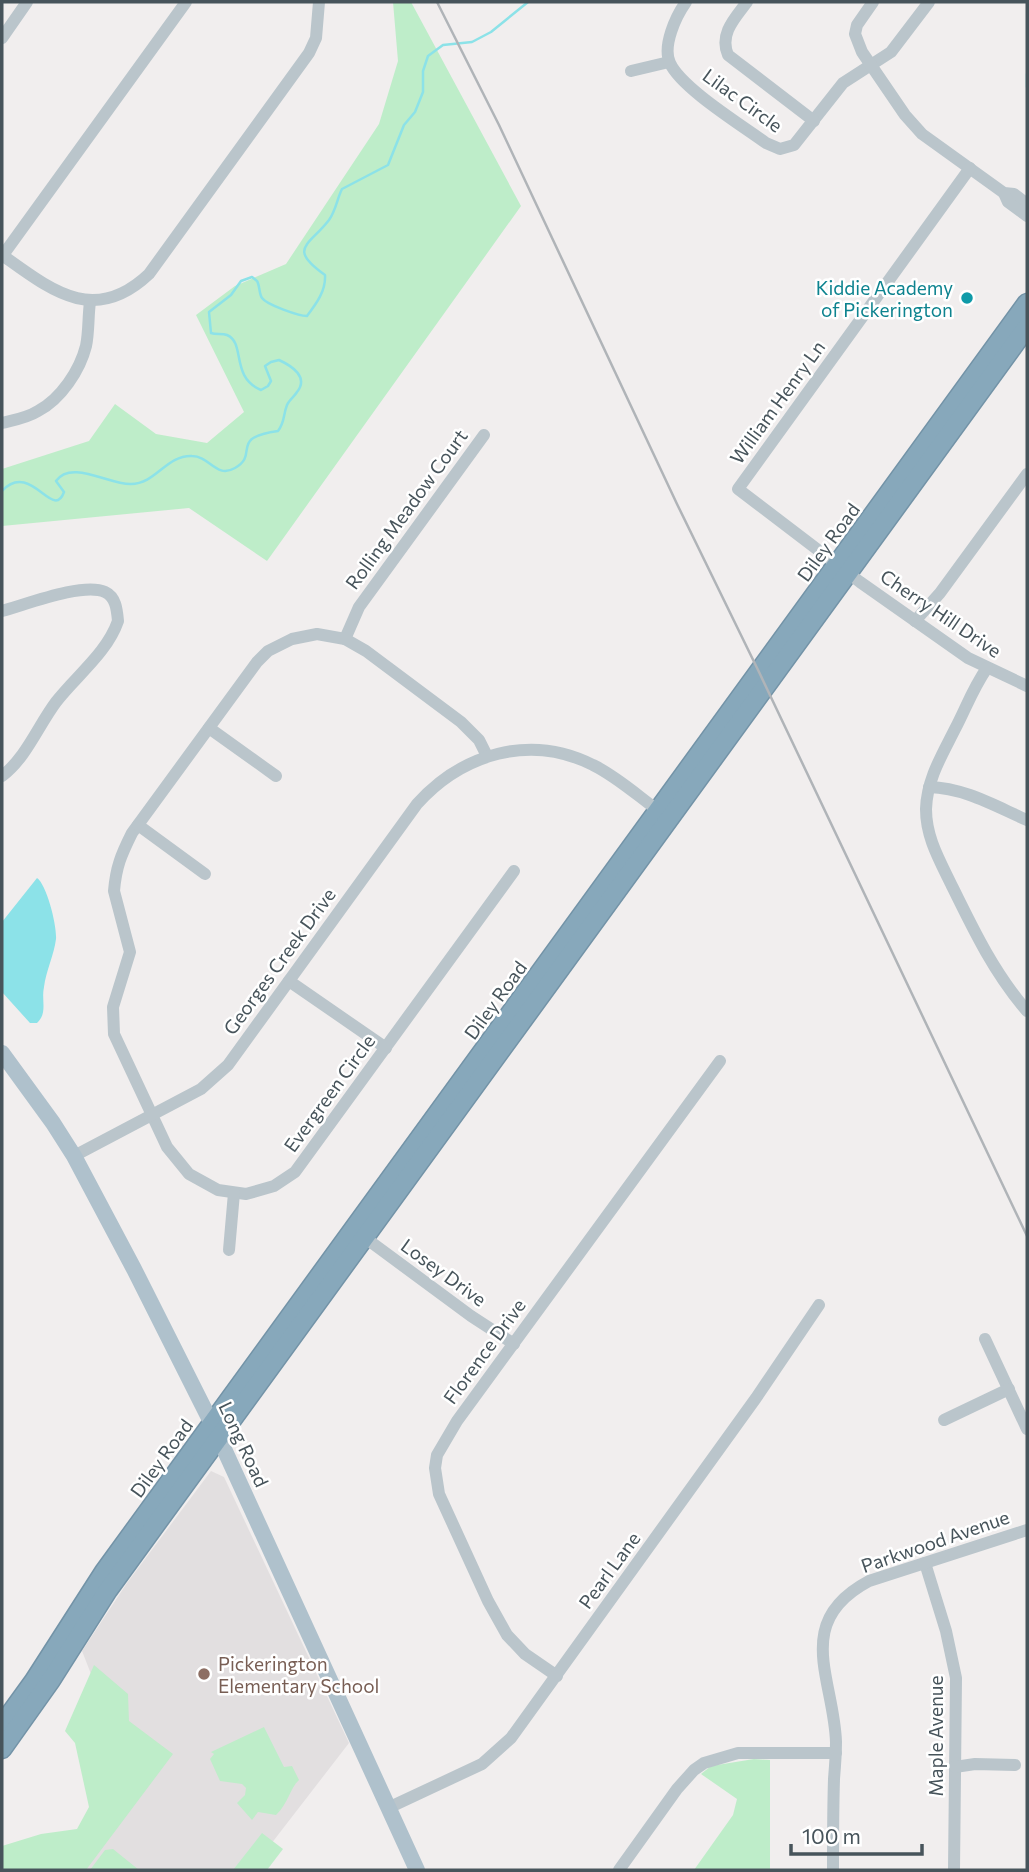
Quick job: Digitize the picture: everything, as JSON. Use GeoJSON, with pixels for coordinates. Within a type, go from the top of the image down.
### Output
{"type":"FeatureCollection","features":[{"type":"Feature","properties":{"kind":"highway","name":"Diley Road"},"geometry":{"type":"LineString","coordinates":[[844,568],[1027,303]]}},
{"type":"Feature","properties":{"kind":"highway","name":"Diley Road"},"geometry":{"type":"LineString","coordinates":[[2,1725],[34,1681],[85,1598],[215,1431],[844,568],[1027,327]]}},
{"type":"Feature","properties":{"kind":"highway","name":"Diley Road"},"geometry":{"type":"LineString","coordinates":[[2,1749],[51,1680],[97,1605],[215,1431]]}},
{"type":"Feature","properties":{"kind":"main road","name":"Long Road"},"geometry":{"type":"LineString","coordinates":[[2,1054],[74,1156],[134,1269],[215,1431],[416,1870]]}},
{"type":"Feature","properties":{"kind":"street"},"geometry":{"type":"LineString","coordinates":[[2,38],[27,2]]}},
{"type":"Feature","properties":{"kind":"street"},"geometry":{"type":"LineString","coordinates":[[186,2],[2,255],[49,289],[64,296],[90,302],[124,292],[149,274],[309,53],[316,38],[319,2]]}},
{"type":"Feature","properties":{"kind":"street"},"geometry":{"type":"LineString","coordinates":[[631,71],[669,62],[668,52],[674,21],[686,2]]}},
{"type":"Feature","properties":{"kind":"street"},"geometry":{"type":"LineString","coordinates":[[747,2],[726,33],[725,48],[728,55],[814,121]]}},
{"type":"Feature","properties":{"kind":"street"},"geometry":{"type":"LineString","coordinates":[[873,2],[857,25],[855,34],[862,52],[905,115],[922,134],[1004,193],[1008,202],[1027,216]]}},
{"type":"Feature","properties":{"kind":"street","name":"Lilac Circle"},"geometry":{"type":"LineString","coordinates":[[669,62],[687,85],[772,147],[788,149],[843,83],[891,51],[929,2]]}},
{"type":"Feature","properties":{"kind":"street","name":"William Henry Ln"},"geometry":{"type":"LineString","coordinates":[[844,568],[738,489],[971,168]]}},
{"type":"Feature","properties":{"kind":"street"},"geometry":{"type":"LineString","coordinates":[[1004,193],[1014,194],[1027,204]]}},
{"type":"Feature","properties":{"kind":"street"},"geometry":{"type":"LineString","coordinates":[[2,423],[41,410],[69,381],[79,365],[86,345],[90,302]]}},
{"type":"Feature","properties":{"kind":"street","name":"Rolling Meadow Court"},"geometry":{"type":"LineString","coordinates":[[345,639],[359,607],[484,435]]}},
{"type":"Feature","properties":{"kind":"street"},"geometry":{"type":"LineString","coordinates":[[915,621],[940,593],[1027,474]]}},
{"type":"Feature","properties":{"kind":"street","name":"Cherry Hill Drive"},"geometry":{"type":"LineString","coordinates":[[844,568],[968,658],[1027,686]]}},
{"type":"Feature","properties":{"kind":"street"},"geometry":{"type":"LineString","coordinates":[[2,611],[79,590],[94,589],[106,592],[113,600],[118,621],[99,654],[38,727],[19,761],[2,776]]}},
{"type":"Feature","properties":{"kind":"street","name":"Evergreen Circle"},"geometry":{"type":"LineString","coordinates":[[487,756],[479,740],[461,722],[366,651],[345,639],[331,635],[304,636],[280,644],[257,662],[138,825],[117,862],[114,891],[130,952],[113,1007],[114,1034],[167,1147],[189,1174],[218,1190],[246,1194],[274,1186],[295,1172],[514,871]]}},
{"type":"Feature","properties":{"kind":"street"},"geometry":{"type":"LineString","coordinates":[[987,668],[967,702],[939,761],[929,787],[926,811],[934,849],[980,943],[1000,976],[1027,1011]]}},
{"type":"Feature","properties":{"kind":"street"},"geometry":{"type":"LineString","coordinates":[[209,728],[276,776]]}},
{"type":"Feature","properties":{"kind":"street"},"geometry":{"type":"LineString","coordinates":[[487,756],[519,750],[563,754],[593,765],[665,815]]}},
{"type":"Feature","properties":{"kind":"street","name":"Georges Creek Drive"},"geometry":{"type":"LineString","coordinates":[[74,1156],[201,1089],[228,1065],[417,804],[449,775],[487,756]]}},
{"type":"Feature","properties":{"kind":"street"},"geometry":{"type":"LineString","coordinates":[[929,787],[968,793],[1027,820]]}},
{"type":"Feature","properties":{"kind":"street"},"geometry":{"type":"LineString","coordinates":[[138,825],[205,874]]}},
{"type":"Feature","properties":{"kind":"street"},"geometry":{"type":"LineString","coordinates":[[289,981],[386,1048]]}},
{"type":"Feature","properties":{"kind":"street","name":"Florence Drive"},"geometry":{"type":"LineString","coordinates":[[557,1676],[525,1654],[500,1624],[447,1512],[436,1481],[437,1455],[442,1443],[720,1061]]}},
{"type":"Feature","properties":{"kind":"street"},"geometry":{"type":"LineString","coordinates":[[229,1250],[234,1193]]}},
{"type":"Feature","properties":{"kind":"street","name":"Losey Drive"},"geometry":{"type":"LineString","coordinates":[[359,1233],[471,1316],[514,1344]]}},
{"type":"Feature","properties":{"kind":"street","name":"Pearl Lane"},"geometry":{"type":"LineString","coordinates":[[388,1808],[463,1774],[493,1756],[512,1738],[819,1306]]}},
{"type":"Feature","properties":{"kind":"street"},"geometry":{"type":"LineString","coordinates":[[985,1339],[1027,1429]]}},
{"type":"Feature","properties":{"kind":"street"},"geometry":{"type":"LineString","coordinates":[[944,1420],[1009,1389]]}},
{"type":"Feature","properties":{"kind":"street","name":"Parkwood Avenue"},"geometry":{"type":"LineString","coordinates":[[833,1870],[836,1753],[833,1716],[822,1662],[822,1640],[839,1605],[858,1587],[881,1577],[1027,1530]]}},
{"type":"Feature","properties":{"kind":"street","name":"Maple Avenue"},"geometry":{"type":"LineString","coordinates":[[925,1563],[953,1658],[957,1705],[954,1870]]}},
{"type":"Feature","properties":{"kind":"street"},"geometry":{"type":"LineString","coordinates":[[619,1870],[677,1788],[704,1763],[738,1753],[836,1753]]}},
{"type":"Feature","properties":{"kind":"street"},"geometry":{"type":"LineString","coordinates":[[955,1767],[975,1764],[1015,1765]]}},
{"type":"Feature","properties":{"kind":"shaded area","name":"Pickerington Elementary School"},"geometry":{"type":"Polygon","coordinates":[[[211,1471],[224,1477],[349,1743],[251,1870],[66,1870],[118,1784],[100,1697],[82,1651],[127,1583],[211,1471]]]}},
{"type":"Feature","properties":{"kind":"green space"},"geometry":{"type":"Polygon","coordinates":[[[393,2],[411,2],[521,206],[267,561],[189,508],[2,526],[2,469],[89,441],[115,404],[156,434],[207,443],[244,412],[196,315],[235,286],[286,264],[379,124],[398,61],[393,2]]]}},
{"type":"Feature","properties":{"kind":"green space"},"geometry":{"type":"Polygon","coordinates":[[[94,1665],[128,1694],[129,1721],[173,1754],[86,1870],[2,1870],[2,1846],[41,1834],[77,1829],[89,1807],[75,1743],[65,1731],[94,1665]]]}},
{"type":"Feature","properties":{"kind":"green space"},"geometry":{"type":"Polygon","coordinates":[[[264,1727],[284,1767],[292,1766],[299,1780],[276,1815],[258,1812],[252,1820],[237,1803],[245,1795],[246,1788],[242,1784],[220,1781],[210,1759],[214,1754],[211,1752],[264,1727]]]}},
{"type":"Feature","properties":{"kind":"green space"},"geometry":{"type":"Polygon","coordinates":[[[754,1759],[770,1760],[770,1870],[694,1870],[733,1815],[737,1799],[701,1774],[711,1766],[754,1759]]]}},
{"type":"Feature","properties":{"kind":"green space"},"geometry":{"type":"Polygon","coordinates":[[[262,1833],[283,1849],[267,1870],[233,1870],[262,1833]]]}},
{"type":"Feature","properties":{"kind":"green space"},"geometry":{"type":"Polygon","coordinates":[[[113,1849],[139,1870],[90,1870],[105,1850],[113,1849]]]}},
{"type":"Feature","properties":{"kind":"water"},"geometry":{"type":"Polygon","coordinates":[[[37,878],[51,906],[56,939],[45,981],[42,1015],[37,1023],[30,1023],[2,992],[2,922],[37,878]]]}},
{"type":"Feature","properties":{"kind":"waterway"},"geometry":{"type":"LineString","coordinates":[[2,491],[13,483],[22,482],[54,500],[59,499],[64,492],[56,481],[71,472],[122,483],[140,483],[175,460],[192,456],[228,471],[242,463],[249,442],[263,434],[278,431],[288,403],[300,387],[300,377],[294,369],[279,360],[265,366],[271,381],[268,386],[261,390],[251,384],[245,377],[233,339],[225,334],[211,333],[209,312],[231,295],[241,281],[252,277],[257,281],[265,301],[283,310],[307,316],[322,292],[325,275],[307,259],[305,247],[329,220],[342,189],[388,165],[404,125],[415,112],[423,92],[423,71],[428,56],[443,45],[472,42],[491,32],[528,2]]}},
{"type":"Feature","properties":{"kind":"waterway"},"geometry":{"type":"LineString","coordinates":[[1027,74],[1027,87]]}},
{"type":"Feature","properties":{"kind":"railway"},"geometry":{"type":"LineString","coordinates":[[437,2],[499,125],[1027,1236]]}},
{"type":"Feature","properties":{"kind":"place","name":"Kiddie Academy of Pickerington"},"geometry":{"type":"Point","coordinates":[967,298]}},
{"type":"Feature","properties":{"kind":"place","name":"Pickerington Elementary School"},"geometry":{"type":"Point","coordinates":[204,1674]}}]}
